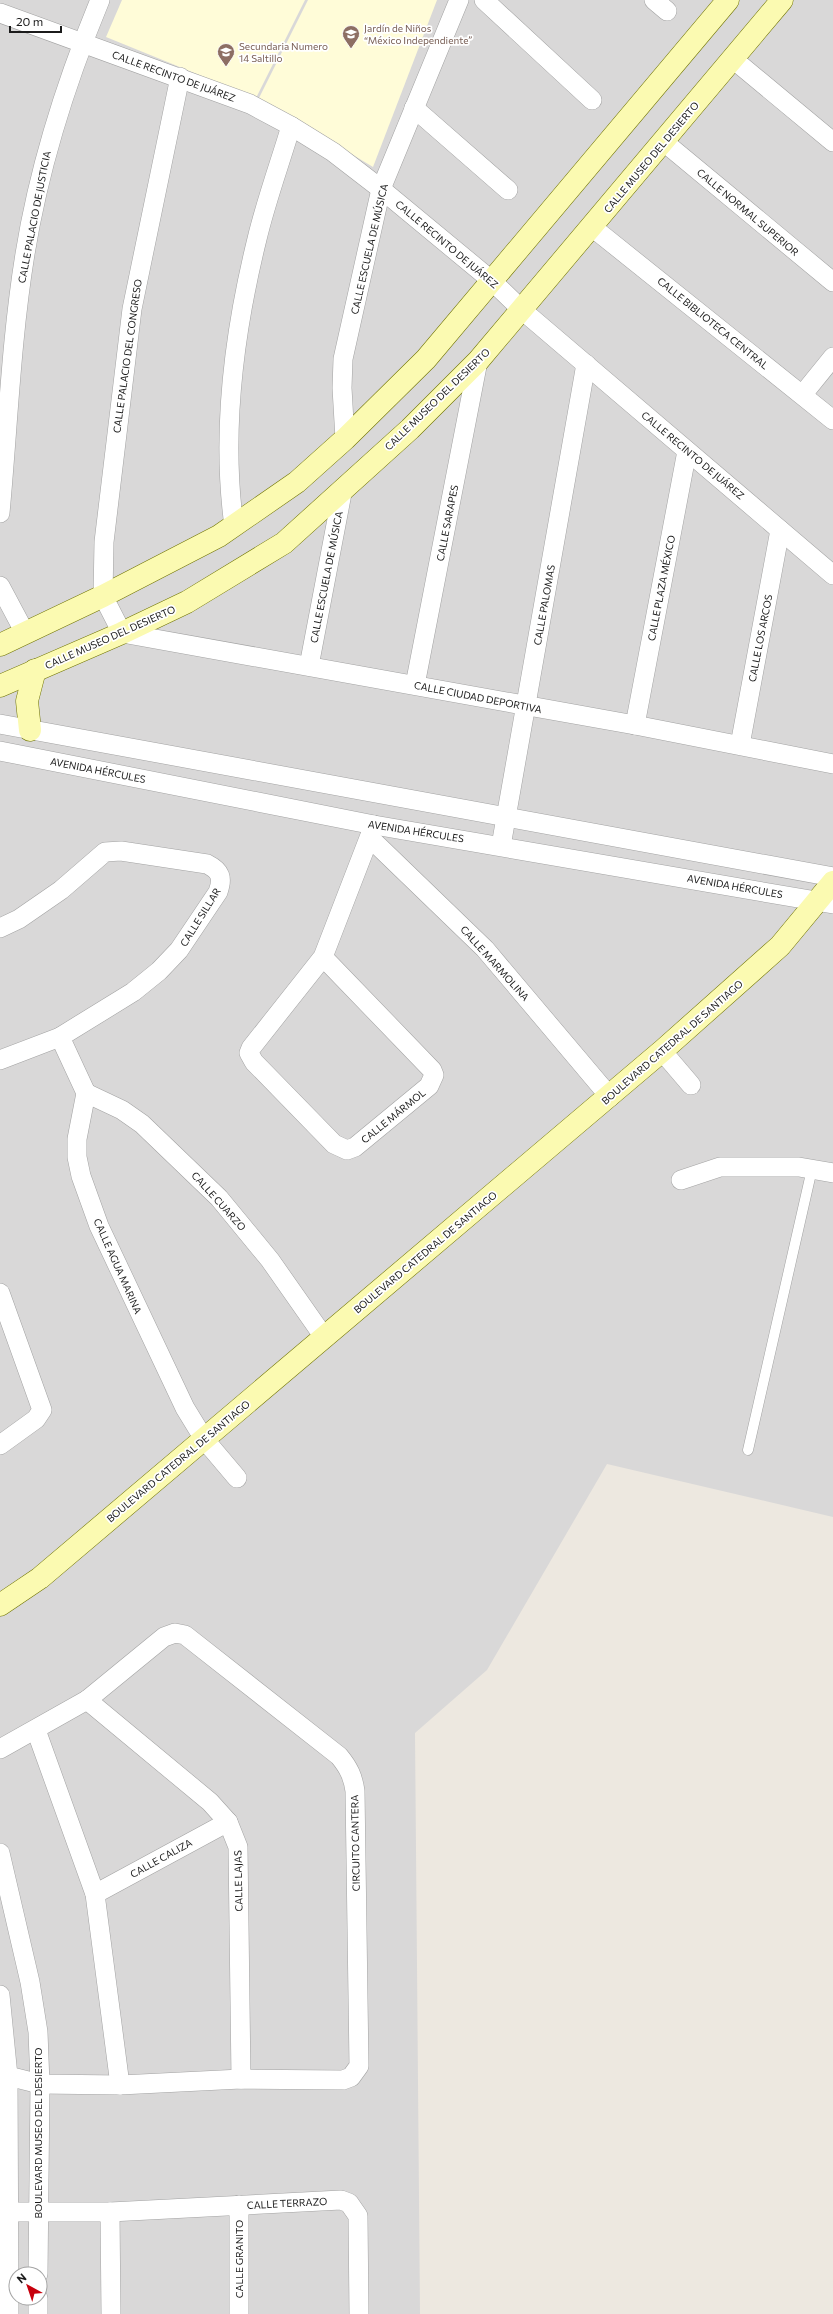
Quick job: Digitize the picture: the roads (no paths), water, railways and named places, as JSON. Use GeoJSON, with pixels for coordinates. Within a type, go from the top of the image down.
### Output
{"type":"FeatureCollection","features":[{"type":"Feature","properties":{"kind":"street","name":"CALLE PALACIO DE JUSTICIA"},"geometry":{"type":"LineString","coordinates":[[0,513],[14,342],[25,254],[46,152],[82,43],[100,0]]}},
{"type":"Feature","properties":{"kind":"street","name":"CALLE ESCUELA DE MÚSICA"},"geometry":{"type":"LineString","coordinates":[[345,439],[342,388],[343,359],[381,189],[459,0]]}},
{"type":"Feature","properties":{"kind":"street"},"geometry":{"type":"LineString","coordinates":[[484,0],[592,100]]}},
{"type":"Feature","properties":{"kind":"street"},"geometry":{"type":"LineString","coordinates":[[0,645],[103,596],[219,536],[297,482],[345,439],[426,359],[728,0]]}},
{"type":"Feature","properties":{"kind":"street","name":"CALLE MUSEO DEL DESIERTO"},"geometry":{"type":"LineString","coordinates":[[0,686],[34,670],[122,634],[187,602],[284,543],[343,488],[410,429],[478,361],[664,142],[782,0]]}},
{"type":"Feature","properties":{"kind":"street","name":"CALLE RECINTO DE JUÁREZ"},"geometry":{"type":"LineString","coordinates":[[0,13],[180,77],[250,104],[291,126],[333,152],[381,189],[491,280],[522,310],[833,575]]}},
{"type":"Feature","properties":{"kind":"street"},"geometry":{"type":"LineString","coordinates":[[733,59],[833,142]]}},
{"type":"Feature","properties":{"kind":"street","name":"CALLE PALACIO DEL CONGRESO"},"geometry":{"type":"LineString","coordinates":[[122,634],[103,596],[104,542],[132,309],[180,77]]}},
{"type":"Feature","properties":{"kind":"street"},"geometry":{"type":"LineString","coordinates":[[414,108],[508,190]]}},
{"type":"Feature","properties":{"kind":"street"},"geometry":{"type":"LineString","coordinates":[[234,526],[229,493],[228,445],[232,390],[242,312],[257,238],[291,126]]}},
{"type":"Feature","properties":{"kind":"street","name":"CALLE NORMAL SUPERIOR"},"geometry":{"type":"LineString","coordinates":[[664,142],[833,282]]}},
{"type":"Feature","properties":{"kind":"street","name":"CALLE BIBLIOTECA CENTRAL"},"geometry":{"type":"LineString","coordinates":[[592,226],[803,394],[833,420]]}},
{"type":"Feature","properties":{"kind":"street"},"geometry":{"type":"LineString","coordinates":[[803,394],[833,357]]}},
{"type":"Feature","properties":{"kind":"street","name":"CALLE SARAPES"},"geometry":{"type":"LineString","coordinates":[[415,685],[478,361]]}},
{"type":"Feature","properties":{"kind":"street","name":"CALLE PALOMAS"},"geometry":{"type":"LineString","coordinates":[[501,846],[586,364]]}},
{"type":"Feature","properties":{"kind":"street","name":"CALLE PLAZA MÉXICO"},"geometry":{"type":"LineString","coordinates":[[635,725],[687,451]]}},
{"type":"Feature","properties":{"kind":"street","name":"CALLE ESCUELA DE MÚSICA"},"geometry":{"type":"LineString","coordinates":[[309,666],[343,488]]}},
{"type":"Feature","properties":{"kind":"street","name":"CALLE LOS ARCOS"},"geometry":{"type":"LineString","coordinates":[[740,745],[780,530]]}},
{"type":"Feature","properties":{"kind":"street"},"geometry":{"type":"LineString","coordinates":[[0,586],[25,633]]}},
{"type":"Feature","properties":{"kind":"street","name":"CALLE CIUDAD DEPORTIVA"},"geometry":{"type":"LineString","coordinates":[[122,634],[415,685],[526,707],[635,725],[833,764]]}},
{"type":"Feature","properties":{"kind":"street"},"geometry":{"type":"LineString","coordinates":[[30,730],[27,701],[34,670]]}},
{"type":"Feature","properties":{"kind":"street"},"geometry":{"type":"LineString","coordinates":[[0,724],[833,877]]}},
{"type":"Feature","properties":{"kind":"street","name":"AVENIDA HÉRCULES"},"geometry":{"type":"LineString","coordinates":[[0,751],[85,768],[372,832],[501,846],[825,903]]}},
{"type":"Feature","properties":{"kind":"street","name":"CALLE MÁRMOL"},"geometry":{"type":"LineString","coordinates":[[323,957],[432,1070],[434,1076],[429,1086],[355,1147],[347,1150],[334,1144],[254,1062],[250,1053],[251,1048],[323,957],[372,832]]}},
{"type":"Feature","properties":{"kind":"street","name":"CALLE MARMOLINA"},"geometry":{"type":"LineString","coordinates":[[372,832],[485,949],[610,1097]]}},
{"type":"Feature","properties":{"kind":"street","name":"CALLE SILLAR"},"geometry":{"type":"LineString","coordinates":[[0,928],[19,919],[61,890],[105,852],[121,851],[207,864],[215,868],[220,874],[221,882],[218,892],[179,950],[159,971],[133,992],[60,1037],[0,1060]]}},
{"type":"Feature","properties":{"kind":"street","name":"BOULEVARD CATEDRAL DE SANTIAGO"},"geometry":{"type":"LineString","coordinates":[[0,1604],[40,1578],[204,1438],[610,1097],[780,946],[825,903],[833,882]]}},
{"type":"Feature","properties":{"kind":"street"},"geometry":{"type":"LineString","coordinates":[[60,1037],[86,1093]]}},
{"type":"Feature","properties":{"kind":"street"},"geometry":{"type":"LineString","coordinates":[[662,1051],[691,1085]]}},
{"type":"Feature","properties":{"kind":"street","name":"CALLE CUARZO"},"geometry":{"type":"LineString","coordinates":[[86,1093],[122,1110],[142,1124],[219,1198],[270,1260],[324,1337]]}},
{"type":"Feature","properties":{"kind":"street","name":"CALLE AGUA MARINA"},"geometry":{"type":"LineString","coordinates":[[86,1093],[77,1139],[77,1157],[81,1176],[110,1252],[172,1383],[204,1438],[237,1478]]}},
{"type":"Feature","properties":{"kind":"street"},"geometry":{"type":"LineString","coordinates":[[681,1180],[720,1167],[799,1167],[833,1173]]}},
{"type":"Feature","properties":{"kind":"street"},"geometry":{"type":"LineString","coordinates":[[0,1293],[42,1410],[36,1419],[0,1445]]}},
{"type":"Feature","properties":{"kind":"street","name":"CIRCUITO CANTERA"},"geometry":{"type":"LineString","coordinates":[[0,1749],[87,1700],[164,1637],[175,1632],[186,1635],[339,1756],[348,1768],[353,1779],[359,2066],[351,2077],[343,2080],[241,2079],[120,2085],[40,2084],[8,2076]]}},
{"type":"Feature","properties":{"kind":"street","name":"CALLE LAJAS"},"geometry":{"type":"LineString","coordinates":[[87,1700],[210,1802],[228,1822],[238,1847],[241,2079]]}},
{"type":"Feature","properties":{"kind":"street"},"geometry":{"type":"LineString","coordinates":[[36,1730],[95,1894],[120,2085]]}},
{"type":"Feature","properties":{"kind":"street","name":"CALLE CALIZA"},"geometry":{"type":"LineString","coordinates":[[95,1894],[228,1822]]}},
{"type":"Feature","properties":{"kind":"street","name":"BOULEVARD MUSEO DEL DESIERTO"},"geometry":{"type":"LineString","coordinates":[[0,1853],[30,1982],[38,2032],[40,2084],[38,2266]]}},
{"type":"Feature","properties":{"kind":"street"},"geometry":{"type":"LineString","coordinates":[[0,1995],[8,2076],[5,2212],[8,2314]]}},
{"type":"Feature","properties":{"kind":"street","name":"CALLE TERRAZO"},"geometry":{"type":"LineString","coordinates":[[5,2212],[110,2212],[341,2200],[349,2203],[358,2216],[359,2314]]}},
{"type":"Feature","properties":{"kind":"street","name":"CALLE GRANITO"},"geometry":{"type":"LineString","coordinates":[[239,2205],[239,2314]]}},
{"type":"Feature","properties":{"kind":"street"},"geometry":{"type":"LineString","coordinates":[[110,2212],[111,2314]]}},
{"type":"Feature","properties":{"kind":"lane"},"geometry":{"type":"LineString","coordinates":[[748,1450],[812,1169]]}},
{"type":"Feature","properties":{"kind":"place","name":"Jardín de Niños “México Independiente”"},"geometry":{"type":"Point","coordinates":[351,49]}},
{"type":"Feature","properties":{"kind":"place","name":"Secundaria Numero 14 Saltillo"},"geometry":{"type":"Point","coordinates":[226,67]}}]}
